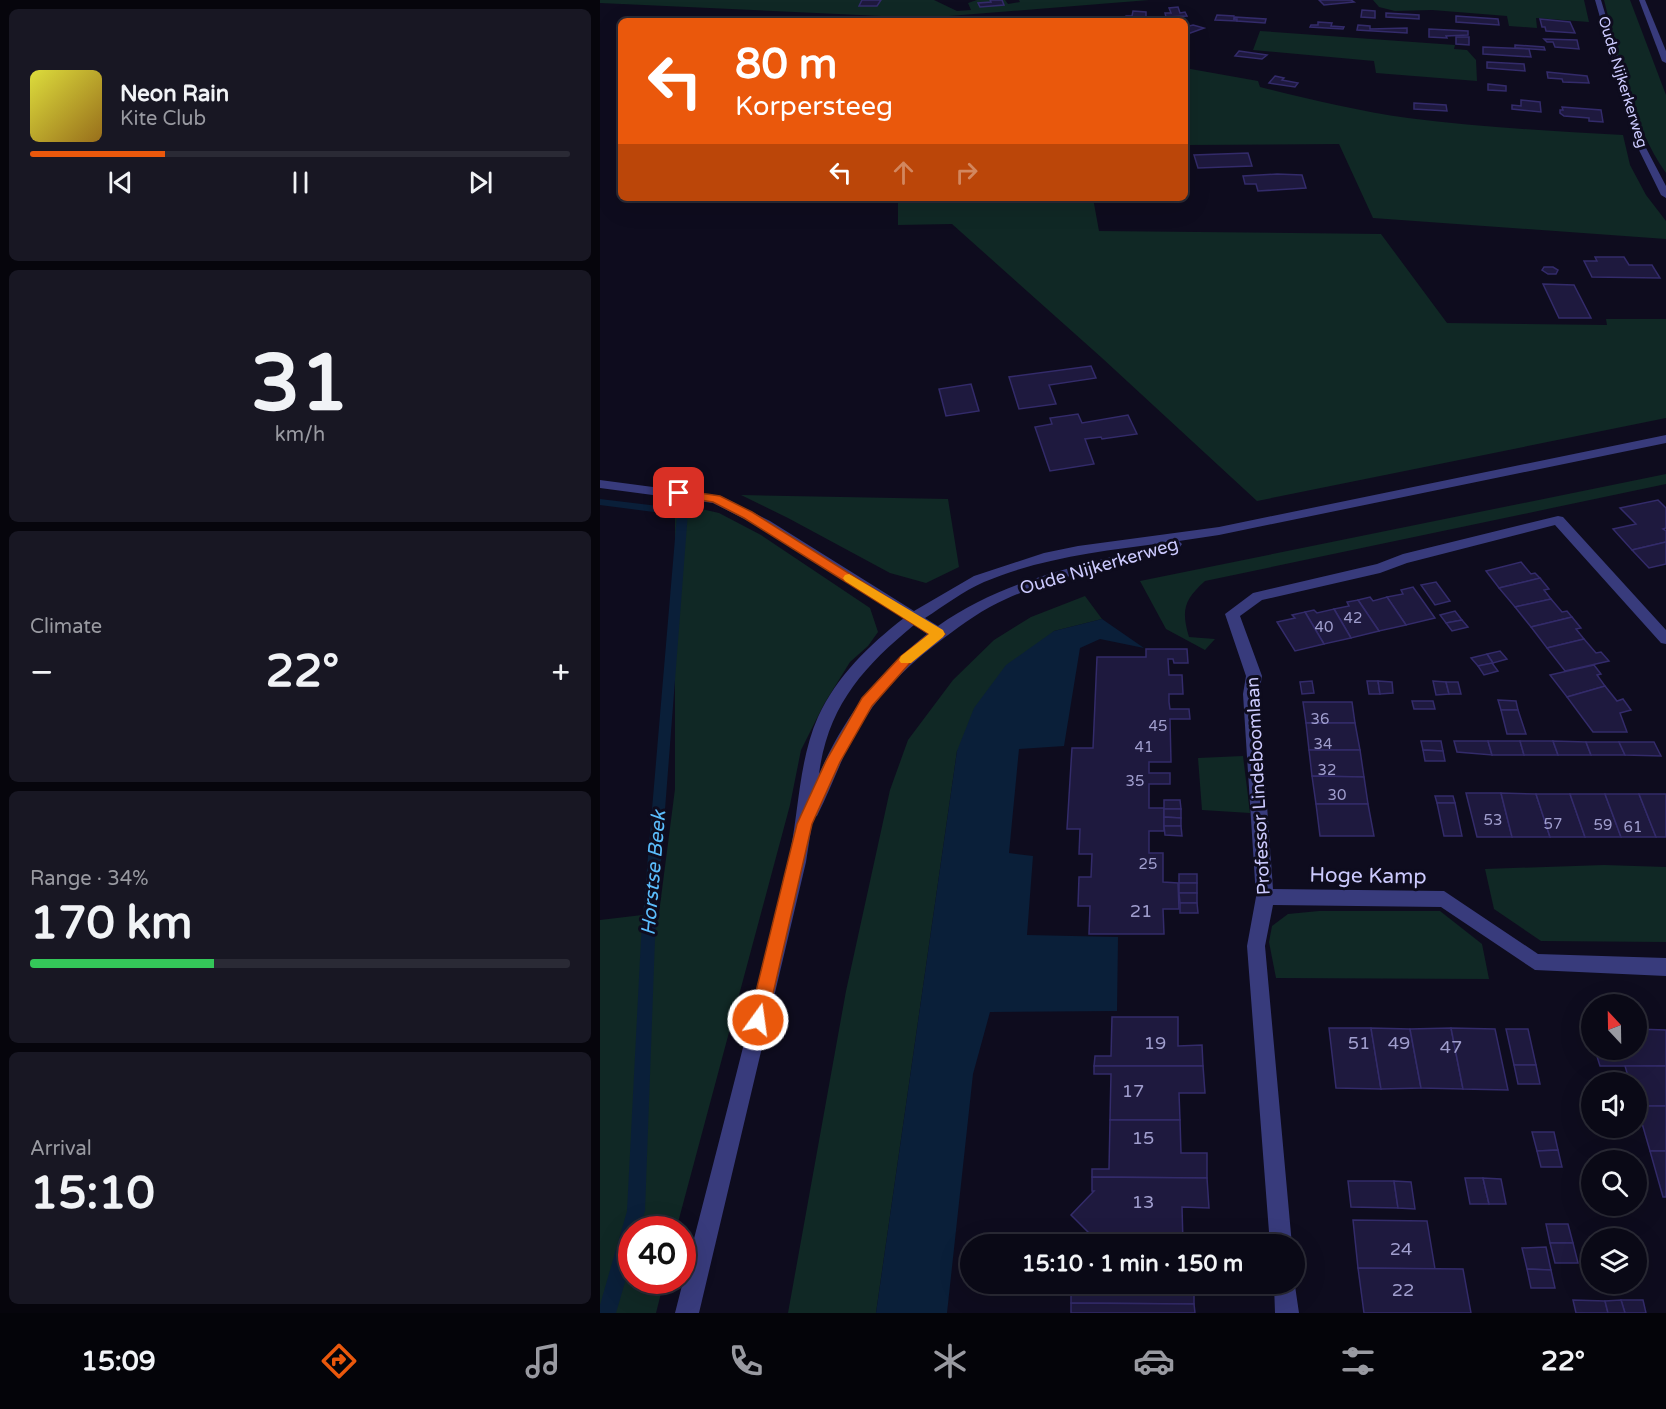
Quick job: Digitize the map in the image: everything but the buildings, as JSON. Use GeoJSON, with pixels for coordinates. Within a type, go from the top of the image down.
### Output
{"type":"FeatureCollection","features":[{"type":"Feature","properties":{"kind":"street","name":"Oude Nijkerkerweg"},"geometry":{"type":"LineString","coordinates":[[1598,0],[1641,146],[1666,195]]}},
{"type":"Feature","properties":{"kind":"street"},"geometry":{"type":"LineString","coordinates":[[1642,0],[1666,61]]}},
{"type":"Feature","properties":{"kind":"street","name":"Oude Nijkerkerweg"},"geometry":{"type":"LineString","coordinates":[[687,1313],[804,824],[814,751],[826,717],[860,665],[876,648],[914,618],[979,579],[1044,558],[1078,550],[1219,531],[1663,441]]}},
{"type":"Feature","properties":{"kind":"street"},"geometry":{"type":"LineString","coordinates":[[600,484],[716,499],[765,524],[939,634]]}},
{"type":"Feature","properties":{"kind":"street","name":"Professor Lindeboomlaan"},"geometry":{"type":"LineString","coordinates":[[1280,1234],[1256,946],[1265,897],[1251,694],[1254,676],[1233,614],[1258,596],[1380,568],[1403,559],[1558,520],[1666,639]]}},
{"type":"Feature","properties":{"kind":"street","name":"Oude Nijkerkerweg"},"geometry":{"type":"LineString","coordinates":[[804,824],[851,728],[867,702],[904,661],[939,634],[985,603],[1019,588],[1219,531]]}},
{"type":"Feature","properties":{"kind":"street","name":"Hoge Kamp"},"geometry":{"type":"LineString","coordinates":[[1265,897],[1444,899],[1535,962],[1666,967]]}},
{"type":"Feature","properties":{"kind":"street"},"geometry":{"type":"LineString","coordinates":[[1285,1294],[1287,1313]]}},
{"type":"Feature","properties":{"kind":"green space"},"geometry":{"type":"Polygon","coordinates":[[[600,0],[934,0],[957,11],[971,10],[968,3],[977,0],[1005,0],[1008,4],[1020,2],[1019,0],[1149,0],[924,18],[600,3],[600,0]]]}},
{"type":"Feature","properties":{"kind":"green space"},"geometry":{"type":"Polygon","coordinates":[[[1373,0],[1584,0],[1589,22],[1536,18],[1537,28],[1509,26],[1507,16],[1432,10],[1395,11],[1379,7],[1373,0]]]}},
{"type":"Feature","properties":{"kind":"green space"},"geometry":{"type":"Polygon","coordinates":[[[1604,0],[1630,0],[1666,95],[1666,173],[1644,133],[1627,90],[1604,0]]]}},
{"type":"Feature","properties":{"kind":"green space"},"geometry":{"type":"Polygon","coordinates":[[[1260,31],[1455,45],[1454,49],[1467,50],[1476,60],[1477,81],[1376,73],[1374,61],[1253,50],[1260,31]]]}},
{"type":"Feature","properties":{"kind":"green space"},"geometry":{"type":"Polygon","coordinates":[[[1188,69],[1258,81],[1260,87],[1389,115],[1488,126],[1623,135],[1630,165],[1646,195],[1666,221],[1666,239],[1373,218],[1339,144],[1188,145],[1188,69]]]}},
{"type":"Feature","properties":{"kind":"green space"},"geometry":{"type":"Polygon","coordinates":[[[898,201],[1094,201],[1099,231],[1381,234],[1447,323],[1607,325],[1606,319],[1666,319],[1666,418],[1257,501],[952,224],[898,225],[898,201]]]}},
{"type":"Feature","properties":{"kind":"green space"},"geometry":{"type":"Polygon","coordinates":[[[1666,474],[1666,484],[1205,581],[1189,600],[1185,620],[1189,637],[1215,639],[1205,650],[1166,629],[1140,581],[1666,474]]]}},
{"type":"Feature","properties":{"kind":"green space"},"geometry":{"type":"Polygon","coordinates":[[[741,495],[948,499],[959,567],[926,583],[890,573],[741,495]]]}},
{"type":"Feature","properties":{"kind":"green space"},"geometry":{"type":"Polygon","coordinates":[[[675,503],[719,513],[761,535],[870,608],[878,632],[868,646],[850,662],[824,704],[801,750],[790,805],[680,1216],[618,1216],[618,1294],[661,1294],[656,1313],[600,1313],[600,920],[659,913],[675,789],[675,503]]]}},
{"type":"Feature","properties":{"kind":"green space"},"geometry":{"type":"Polygon","coordinates":[[[1085,596],[1102,619],[1054,631],[957,751],[876,1313],[788,1313],[846,991],[890,790],[908,740],[953,680],[994,640],[1031,617],[1085,596]]]}},
{"type":"Feature","properties":{"kind":"green space"},"geometry":{"type":"Polygon","coordinates":[[[1243,756],[1250,813],[1202,810],[1198,758],[1243,756]]]}},
{"type":"Feature","properties":{"kind":"green space"},"geometry":{"type":"Polygon","coordinates":[[[1604,865],[1666,867],[1666,942],[1541,941],[1494,909],[1485,869],[1604,865]]]}},
{"type":"Feature","properties":{"kind":"green space"},"geometry":{"type":"Polygon","coordinates":[[[1319,911],[1440,911],[1482,944],[1489,979],[1276,978],[1269,942],[1272,926],[1288,914],[1319,911]]]}},
{"type":"Feature","properties":{"kind":"water"},"geometry":{"type":"Polygon","coordinates":[[[1102,619],[1144,648],[1100,639],[1080,648],[1064,746],[1019,749],[1009,853],[1033,856],[1027,935],[1118,937],[1117,1011],[990,1012],[973,1074],[947,1313],[876,1313],[957,751],[974,708],[1006,665],[1054,631],[1102,619]]]}},
{"type":"Feature","properties":{"kind":"waterway","name":"Horstse Beek"},"geometry":{"type":"LineString","coordinates":[[600,502],[683,512],[648,939],[636,1211],[607,1313]]}},
{"type":"Feature","properties":{"kind":"slow traffic"},"geometry":{"type":"LineString","coordinates":[[849,578],[939,634],[906,660]]}},
{"type":"Feature","properties":{"kind":"route"},"geometry":{"type":"LineString","coordinates":[[679,493],[716,499],[765,524],[939,634],[904,661],[867,702],[851,728],[804,824],[797,862],[758,1020]]}}]}
